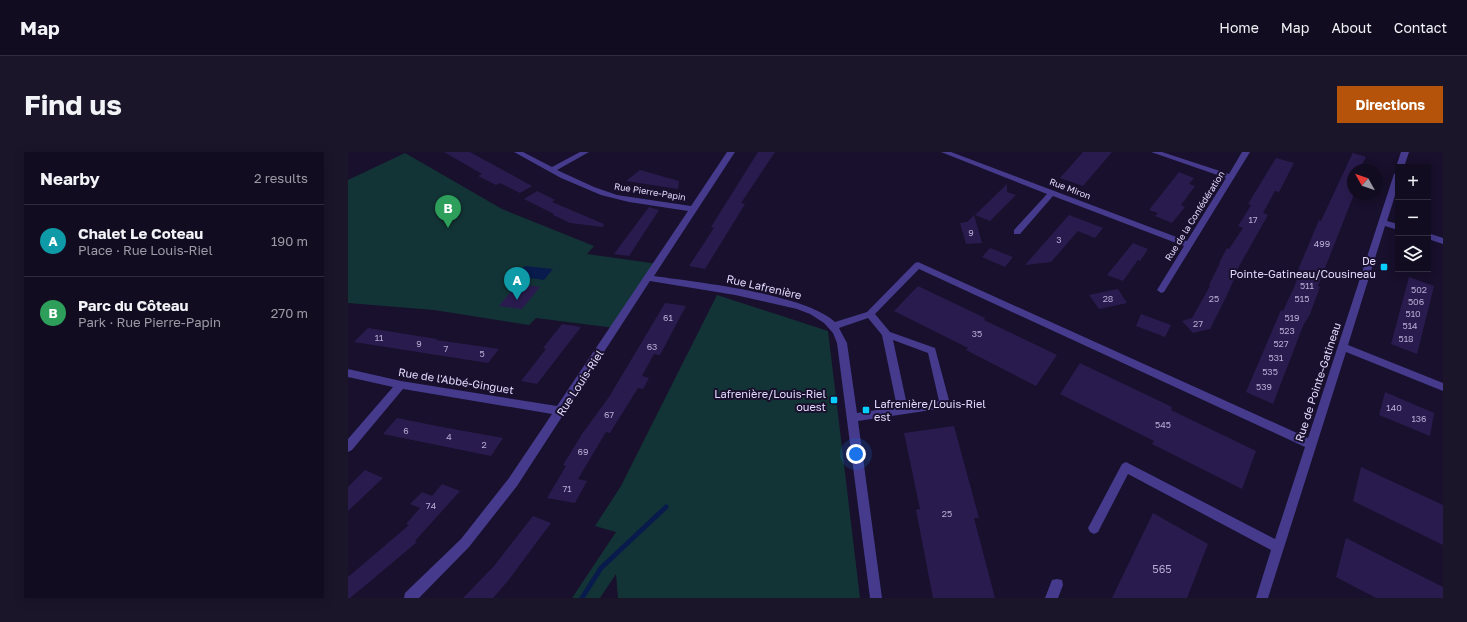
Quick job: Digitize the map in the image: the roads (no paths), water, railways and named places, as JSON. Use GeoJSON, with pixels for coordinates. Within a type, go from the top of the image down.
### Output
{"type":"FeatureCollection","features":[{"type":"Feature","properties":{"kind":"street","name":"Rue Pierre-Papin"},"geometry":{"type":"LineString","coordinates":[[518,152],[580,185],[614,196],[693,209]]}},
{"type":"Feature","properties":{"kind":"street"},"geometry":{"type":"LineString","coordinates":[[552,170],[584,152]]}},
{"type":"Feature","properties":{"kind":"street","name":"Rue Louis-Riel"},"geometry":{"type":"LineString","coordinates":[[410,598],[465,543],[491,512],[513,482],[730,152]]}},
{"type":"Feature","properties":{"kind":"street","name":"Rue Miron"},"geometry":{"type":"LineString","coordinates":[[945,152],[1189,245]]}},
{"type":"Feature","properties":{"kind":"street"},"geometry":{"type":"LineString","coordinates":[[1155,152],[1231,177]]}},
{"type":"Feature","properties":{"kind":"street","name":"Rue de la Confédération"},"geometry":{"type":"LineString","coordinates":[[1161,290],[1246,152]]}},
{"type":"Feature","properties":{"kind":"street"},"geometry":{"type":"LineString","coordinates":[[1401,164],[1403,152]]}},
{"type":"Feature","properties":{"kind":"street","name":"Rue de Pointe-Gatineau"},"geometry":{"type":"LineString","coordinates":[[1262,598],[1395,183]]}},
{"type":"Feature","properties":{"kind":"street"},"geometry":{"type":"LineString","coordinates":[[1018,232],[1052,193]]}},
{"type":"Feature","properties":{"kind":"street"},"geometry":{"type":"LineString","coordinates":[[1382,222],[1395,226]]}},
{"type":"Feature","properties":{"kind":"street"},"geometry":{"type":"LineString","coordinates":[[1431,237],[1443,241]]}},
{"type":"Feature","properties":{"kind":"street"},"geometry":{"type":"LineString","coordinates":[[833,326],[870,314],[918,265],[1311,445]]}},
{"type":"Feature","properties":{"kind":"street","name":"Rue Lafrenière"},"geometry":{"type":"LineString","coordinates":[[648,278],[723,289],[789,303],[819,314],[833,326],[842,344],[876,598]]}},
{"type":"Feature","properties":{"kind":"street"},"geometry":{"type":"LineString","coordinates":[[870,314],[886,334],[903,411]]}},
{"type":"Feature","properties":{"kind":"street"},"geometry":{"type":"LineString","coordinates":[[852,418],[945,404],[932,351],[886,334]]}},
{"type":"Feature","properties":{"kind":"street"},"geometry":{"type":"LineString","coordinates":[[1342,347],[1443,387]]}},
{"type":"Feature","properties":{"kind":"street","name":"Rue de l'Abbé-Ginguet"},"geometry":{"type":"LineString","coordinates":[[348,374],[401,385],[561,411]]}},
{"type":"Feature","properties":{"kind":"street"},"geometry":{"type":"LineString","coordinates":[[348,447],[401,385]]}},
{"type":"Feature","properties":{"kind":"street"},"geometry":{"type":"LineString","coordinates":[[1094,528],[1126,467],[1278,547]]}},
{"type":"Feature","properties":{"kind":"street"},"geometry":{"type":"LineString","coordinates":[[1051,598],[1057,585]]}},
{"type":"Feature","properties":{"kind":"water"},"geometry":{"type":"Polygon","coordinates":[[[525,266],[553,269],[544,280],[516,276],[525,266]]]}},
{"type":"Feature","properties":{"kind":"waterway"},"geometry":{"type":"LineString","coordinates":[[582,598],[601,568],[666,507]]}},
{"type":"Feature","properties":{"kind":"place","name":"Parc du Côteau"},"geometry":{"type":"Point","coordinates":[448,228]}},
{"type":"Feature","properties":{"kind":"place","name":"De Pointe-Gatineau/Cousineau"},"geometry":{"type":"Point","coordinates":[1384,267]}},
{"type":"Feature","properties":{"kind":"place","name":"Chalet Le Coteau"},"geometry":{"type":"Point","coordinates":[517,300]}},
{"type":"Feature","properties":{"kind":"place","name":"Lafrenière/Louis-Riel ouest"},"geometry":{"type":"Point","coordinates":[834,400]}},
{"type":"Feature","properties":{"kind":"place","name":"Lafrenière/Louis-Riel est"},"geometry":{"type":"Point","coordinates":[866,410]}}]}
